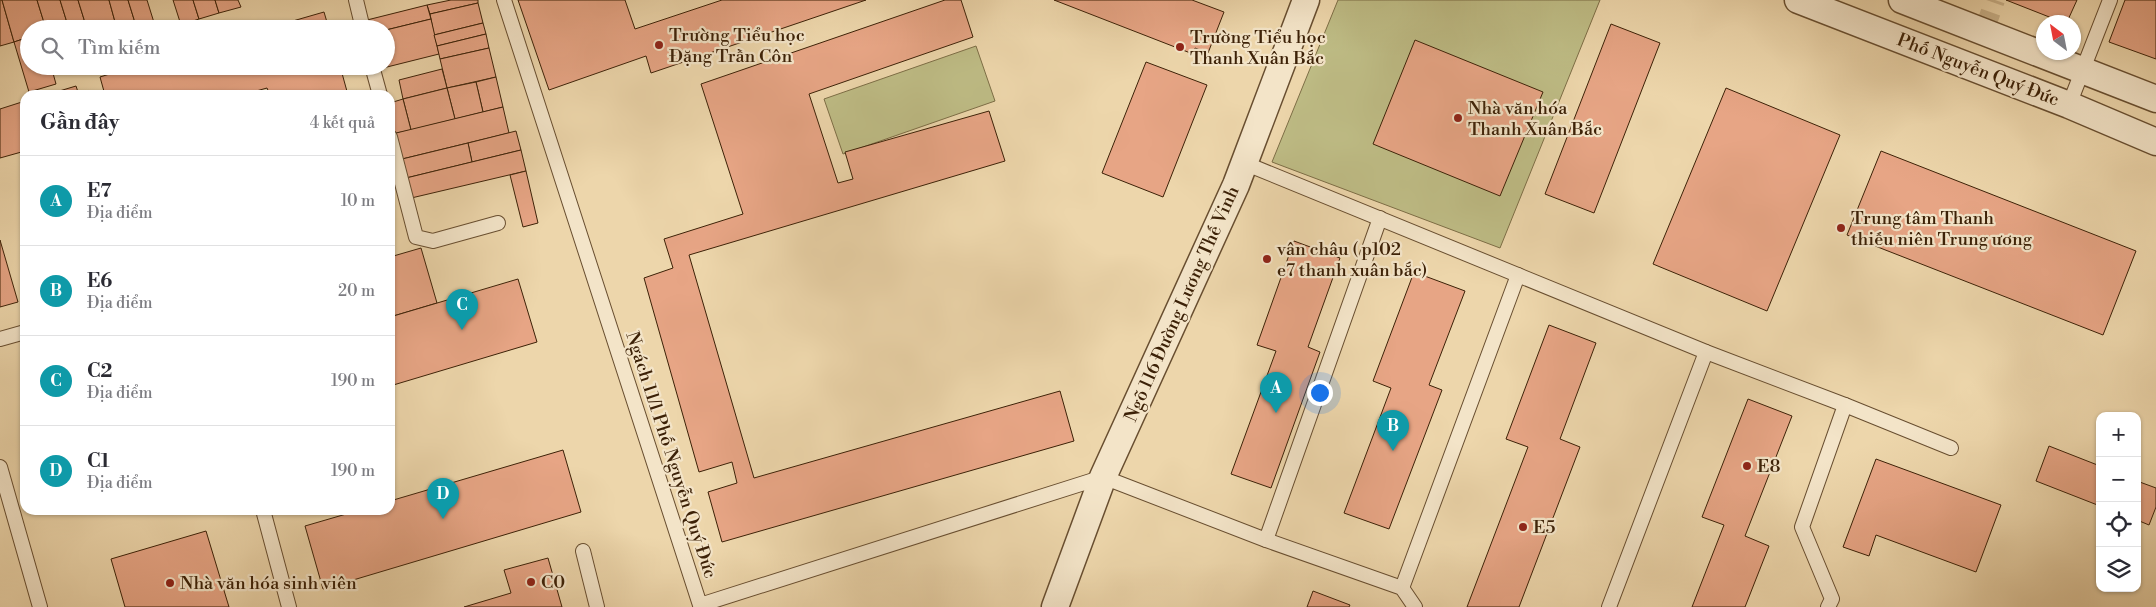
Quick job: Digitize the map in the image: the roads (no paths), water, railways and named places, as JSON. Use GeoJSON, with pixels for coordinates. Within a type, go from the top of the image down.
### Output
{"type":"FeatureCollection","features":[{"type":"Feature","properties":{"kind":"street","name":"Ngõ 116 Đường Lương Thế Vinh"},"geometry":{"type":"LineString","coordinates":[[1055,607],[1103,477],[1244,163],[1306,0]]}},
{"type":"Feature","properties":{"kind":"street","name":"Phố Nguyễn Quý Đức"},"geometry":{"type":"LineString","coordinates":[[1798,0],[2069,105],[2156,142]]}},
{"type":"Feature","properties":{"kind":"street"},"geometry":{"type":"LineString","coordinates":[[1902,0],[2156,99]]}},
{"type":"Feature","properties":{"kind":"lane"},"geometry":{"type":"LineString","coordinates":[[356,0],[361,20]]}},
{"type":"Feature","properties":{"kind":"lane","name":"Ngách 11/1 Phố Nguyễn Quý Đức"},"geometry":{"type":"LineString","coordinates":[[504,0],[700,605],[1103,477]]}},
{"type":"Feature","properties":{"kind":"lane"},"geometry":{"type":"LineString","coordinates":[[2069,105],[2110,0]]}},
{"type":"Feature","properties":{"kind":"lane"},"geometry":{"type":"LineString","coordinates":[[374,75],[379,90]]}},
{"type":"Feature","properties":{"kind":"lane"},"geometry":{"type":"LineString","coordinates":[[395,156],[416,237],[433,241],[498,223]]}},
{"type":"Feature","properties":{"kind":"lane"},"geometry":{"type":"LineString","coordinates":[[1244,163],[1706,352],[1951,448]]}},
{"type":"Feature","properties":{"kind":"lane"},"geometry":{"type":"LineString","coordinates":[[1266,540],[1380,218]]}},
{"type":"Feature","properties":{"kind":"lane"},"geometry":{"type":"LineString","coordinates":[[1402,588],[1518,275]]}},
{"type":"Feature","properties":{"kind":"lane"},"geometry":{"type":"LineString","coordinates":[[0,339],[20,333]]}},
{"type":"Feature","properties":{"kind":"lane"},"geometry":{"type":"LineString","coordinates":[[1609,607],[1706,352]]}},
{"type":"Feature","properties":{"kind":"lane"},"geometry":{"type":"LineString","coordinates":[[1828,607],[1832,599],[1802,527],[1845,405]]}},
{"type":"Feature","properties":{"kind":"lane"},"geometry":{"type":"LineString","coordinates":[[0,467],[40,607]]}},
{"type":"Feature","properties":{"kind":"lane"},"geometry":{"type":"LineString","coordinates":[[1103,477],[1266,540],[1402,588],[1415,607]]}},
{"type":"Feature","properties":{"kind":"lane"},"geometry":{"type":"LineString","coordinates":[[264,515],[288,607]]}},
{"type":"Feature","properties":{"kind":"lane"},"geometry":{"type":"LineString","coordinates":[[583,551],[597,607]]}},
{"type":"Feature","properties":{"kind":"tunnel"},"geometry":{"type":"LineString","coordinates":[[1984,31],[1995,0]]}},
{"type":"Feature","properties":{"kind":"place","name":"Trường Tiểu học Đặng Trần Côn"},"geometry":{"type":"Point","coordinates":[659,45]}},
{"type":"Feature","properties":{"kind":"place","name":"Trường Tiểu học Thanh Xuân Bắc"},"geometry":{"type":"Point","coordinates":[1180,47]}},
{"type":"Feature","properties":{"kind":"place","name":"Nhà văn hóa Thanh Xuân Bắc"},"geometry":{"type":"Point","coordinates":[1458,118]}},
{"type":"Feature","properties":{"kind":"place","name":"Trung tâm Thanh thiếu niên Trung ương"},"geometry":{"type":"Point","coordinates":[1841,228]}},
{"type":"Feature","properties":{"kind":"place","name":"vân châu ( p102 e7 thanh xuân bắc)"},"geometry":{"type":"Point","coordinates":[1267,259]}},
{"type":"Feature","properties":{"kind":"place","name":"C2"},"geometry":{"type":"Point","coordinates":[462,330]}},
{"type":"Feature","properties":{"kind":"place","name":"E7"},"geometry":{"type":"Point","coordinates":[1276,413]}},
{"type":"Feature","properties":{"kind":"place","name":"E6"},"geometry":{"type":"Point","coordinates":[1393,451]}},
{"type":"Feature","properties":{"kind":"place","name":"E8"},"geometry":{"type":"Point","coordinates":[1747,466]}},
{"type":"Feature","properties":{"kind":"place","name":"C1"},"geometry":{"type":"Point","coordinates":[443,519]}},
{"type":"Feature","properties":{"kind":"place","name":"E5"},"geometry":{"type":"Point","coordinates":[1523,527]}},
{"type":"Feature","properties":{"kind":"place","name":"C0"},"geometry":{"type":"Point","coordinates":[531,582]}},
{"type":"Feature","properties":{"kind":"place","name":"Nhà văn hóa sinh viên"},"geometry":{"type":"Point","coordinates":[170,583]}}]}
